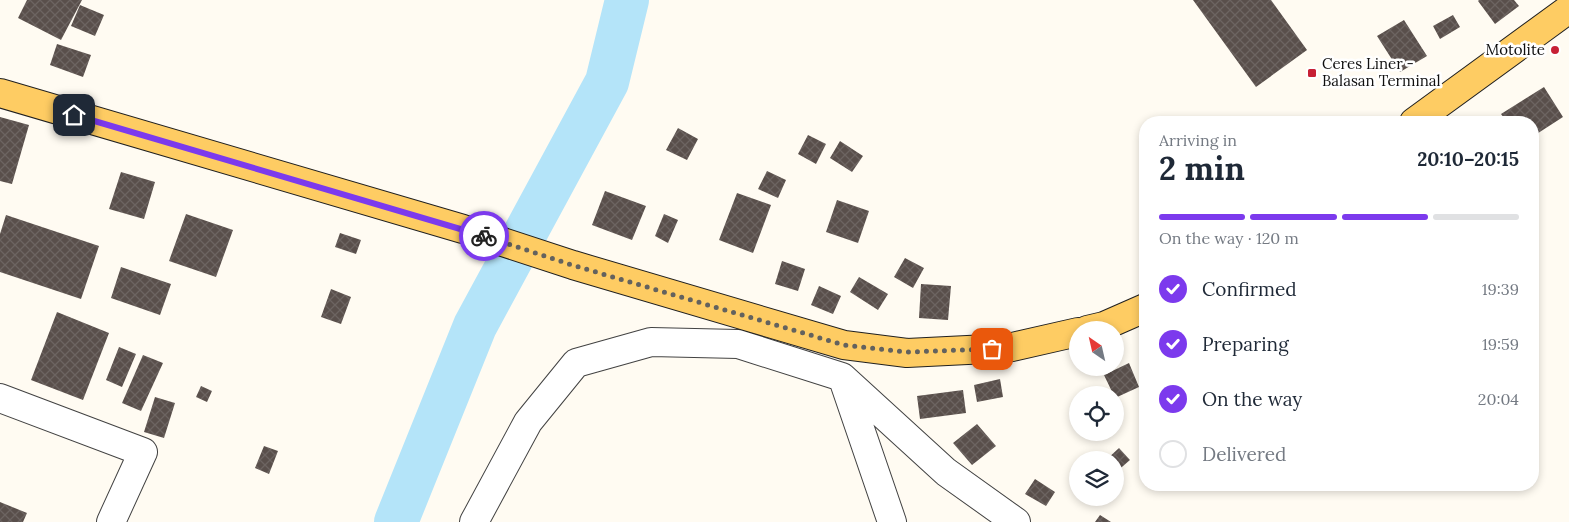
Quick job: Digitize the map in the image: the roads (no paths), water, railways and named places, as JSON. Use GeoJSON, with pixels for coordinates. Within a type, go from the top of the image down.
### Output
{"type":"FeatureCollection","features":[{"type":"Feature","properties":{"kind":"main road"},"geometry":{"type":"LineString","coordinates":[[1422,116],[1569,9]]}},
{"type":"Feature","properties":{"kind":"main road"},"geometry":{"type":"LineString","coordinates":[[0,93],[462,229],[572,265],[844,345],[907,352],[1008,348],[1069,334]]}},
{"type":"Feature","properties":{"kind":"main road"},"geometry":{"type":"LineString","coordinates":[[1115,321],[1139,311]]}},
{"type":"Feature","properties":{"kind":"street"},"geometry":{"type":"LineString","coordinates":[[474,522],[528,422],[576,363],[651,342],[738,344],[842,377],[946,472],[1016,522]]}},
{"type":"Feature","properties":{"kind":"street"},"geometry":{"type":"LineString","coordinates":[[844,345],[842,377],[892,522]]}},
{"type":"Feature","properties":{"kind":"street"},"geometry":{"type":"LineString","coordinates":[[0,398],[143,452],[111,522]]}},
{"type":"Feature","properties":{"kind":"waterway"},"geometry":{"type":"LineString","coordinates":[[396,522],[475,326],[607,82],[627,0]]}},
{"type":"Feature","properties":{"kind":"place","name":"Motolite"},"geometry":{"type":"Point","coordinates":[1555,50]}},
{"type":"Feature","properties":{"kind":"place","name":"Ceres Liner - Balasan Terminal"},"geometry":{"type":"Point","coordinates":[1312,73]}}]}
